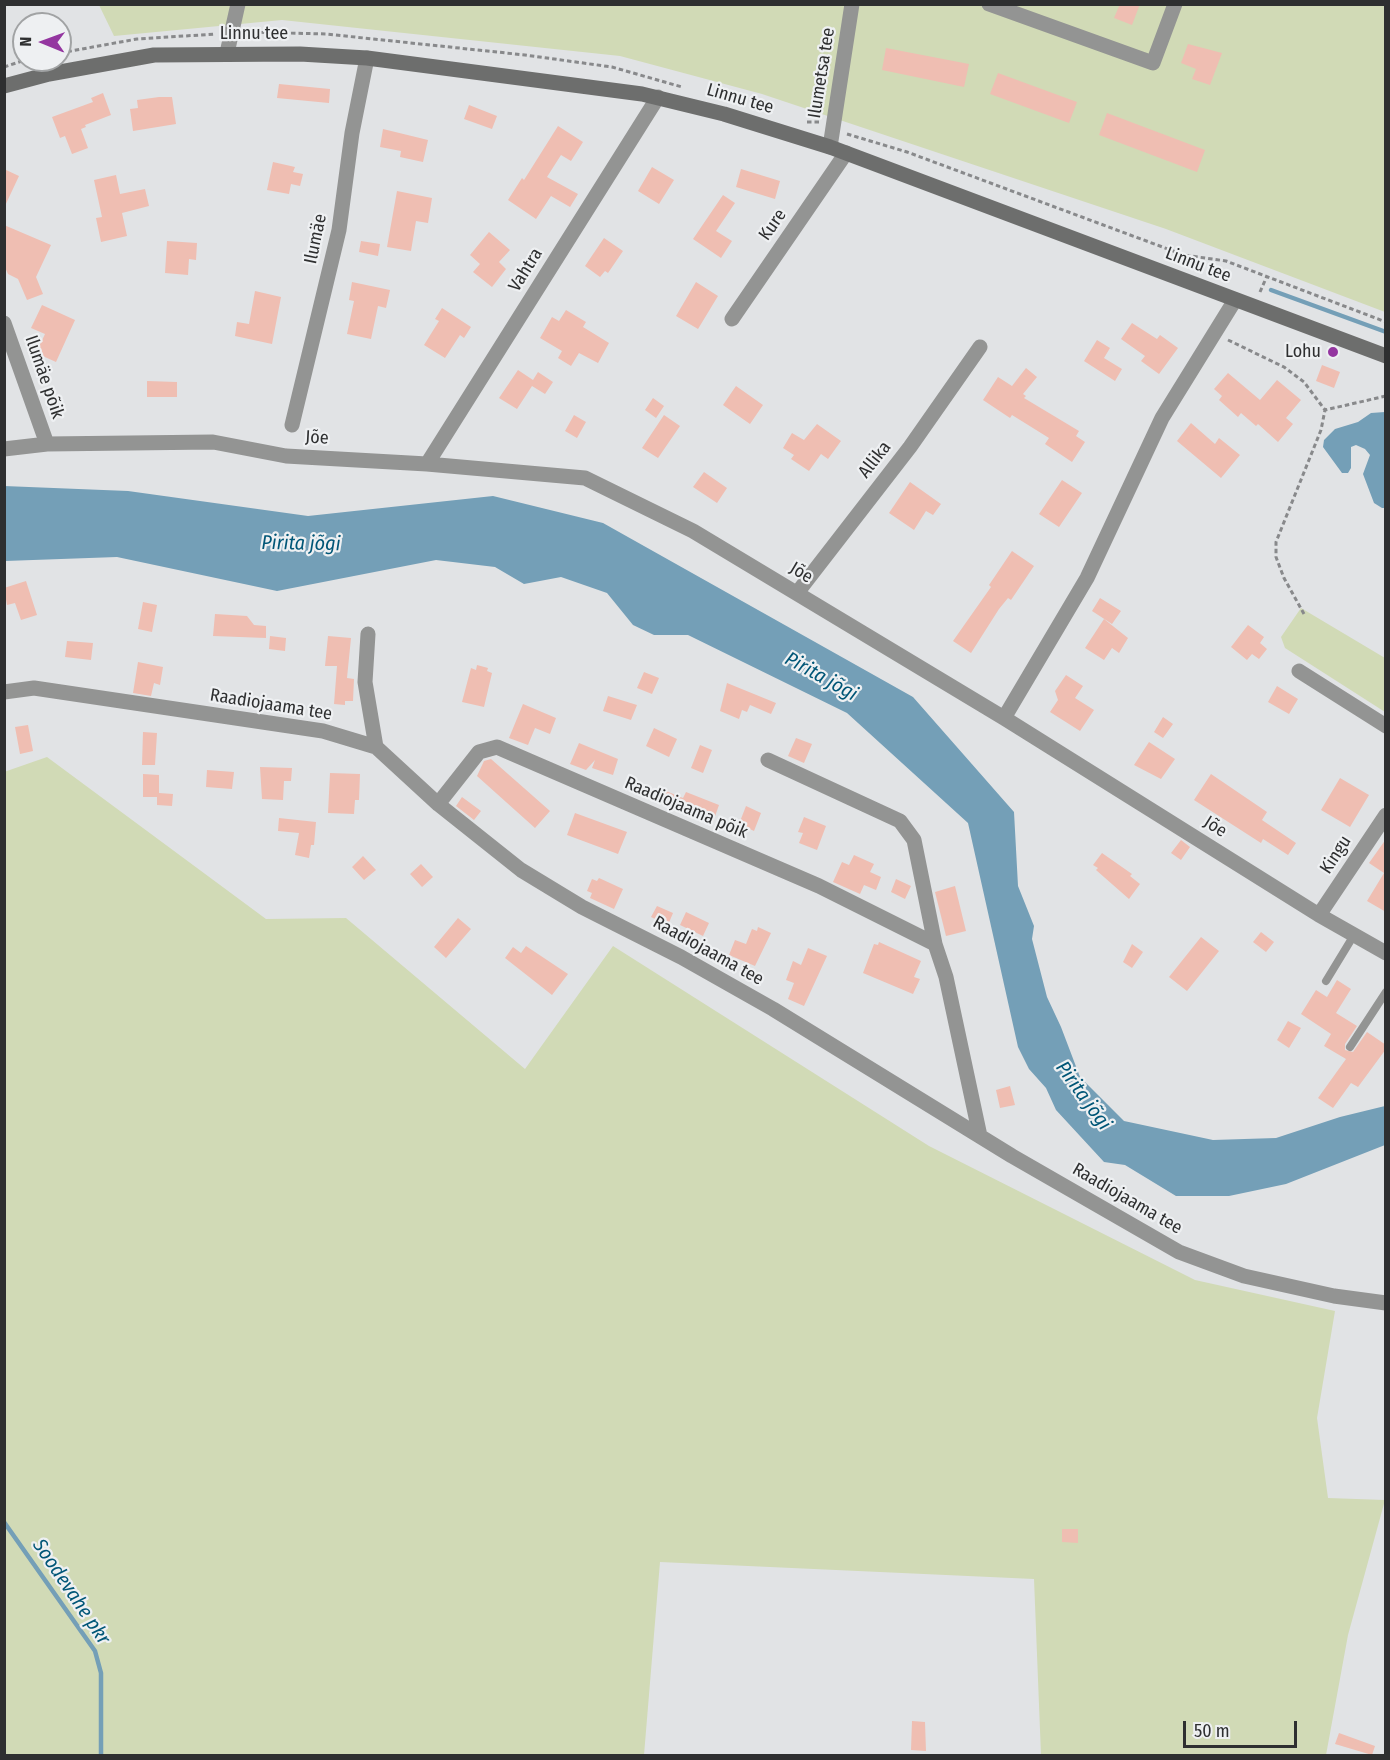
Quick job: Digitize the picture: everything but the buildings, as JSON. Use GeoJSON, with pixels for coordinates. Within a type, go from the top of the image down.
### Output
{"type":"FeatureCollection","features":[{"type":"Feature","properties":{"kind":"street"},"geometry":{"type":"LineString","coordinates":[[227,53],[237,4]]}},
{"type":"Feature","properties":{"kind":"street","name":"Ilumetsa tee"},"geometry":{"type":"LineString","coordinates":[[830,147],[852,4]]}},
{"type":"Feature","properties":{"kind":"street"},"geometry":{"type":"LineString","coordinates":[[989,4],[1153,63],[1175,4]]}},
{"type":"Feature","properties":{"kind":"street","name":"Linnu tee"},"geometry":{"type":"LineString","coordinates":[[4,86],[49,74],[154,55],[227,53],[367,58],[566,82],[658,97],[724,114],[830,147],[1386,356]]}},
{"type":"Feature","properties":{"kind":"street","name":"Ilumäe"},"geometry":{"type":"LineString","coordinates":[[292,426],[339,230],[352,133],[367,58]]}},
{"type":"Feature","properties":{"kind":"street","name":"Vahtra"},"geometry":{"type":"LineString","coordinates":[[426,464],[658,97]]}},
{"type":"Feature","properties":{"kind":"street","name":"Kure"},"geometry":{"type":"LineString","coordinates":[[732,319],[846,153]]}},
{"type":"Feature","properties":{"kind":"street"},"geometry":{"type":"LineString","coordinates":[[1004,718],[1087,578],[1162,418],[1235,300]]}},
{"type":"Feature","properties":{"kind":"street","name":"Ilumäe põik"},"geometry":{"type":"LineString","coordinates":[[4,323],[47,444]]}},
{"type":"Feature","properties":{"kind":"street","name":"Allika"},"geometry":{"type":"LineString","coordinates":[[796,593],[910,447],[980,347]]}},
{"type":"Feature","properties":{"kind":"street","name":"Jõe"},"geometry":{"type":"LineString","coordinates":[[4,449],[47,444],[213,442],[286,456],[426,464],[585,478],[693,531],[1004,718],[1320,915],[1386,953]]}},
{"type":"Feature","properties":{"kind":"street"},"geometry":{"type":"LineString","coordinates":[[368,634],[365,682],[376,747]]}},
{"type":"Feature","properties":{"kind":"street"},"geometry":{"type":"LineString","coordinates":[[1299,671],[1386,726]]}},
{"type":"Feature","properties":{"kind":"street","name":"Raadiojaama tee"},"geometry":{"type":"LineString","coordinates":[[4,692],[34,688],[323,731],[376,747],[438,804],[521,870],[582,907],[681,957],[773,1009],[980,1136],[1179,1252],[1244,1276],[1334,1296],[1386,1303]]}},
{"type":"Feature","properties":{"kind":"street","name":"Raadiojaama põik"},"geometry":{"type":"LineString","coordinates":[[438,804],[479,752],[497,747],[819,886],[936,944]]}},
{"type":"Feature","properties":{"kind":"street"},"geometry":{"type":"LineString","coordinates":[[768,760],[900,821],[914,840],[980,1136]]}},
{"type":"Feature","properties":{"kind":"street","name":"Kingu"},"geometry":{"type":"LineString","coordinates":[[1320,915],[1386,815]]}},
{"type":"Feature","properties":{"kind":"lane"},"geometry":{"type":"LineString","coordinates":[[1326,981],[1354,935]]}},
{"type":"Feature","properties":{"kind":"lane"},"geometry":{"type":"LineString","coordinates":[[1350,1047],[1386,992]]}},
{"type":"Feature","properties":{"kind":"path"},"geometry":{"type":"LineString","coordinates":[[1214,333],[1284,367],[1304,382],[1325,410],[1321,430],[1275,542],[1276,557],[1284,578],[1304,614]]}},
{"type":"Feature","properties":{"kind":"path"},"geometry":{"type":"LineString","coordinates":[[1325,410],[1386,396]]}},
{"type":"Feature","properties":{"kind":"green space"},"geometry":{"type":"Polygon","coordinates":[[[99,5],[1385,5],[1385,312],[1166,229],[762,94],[620,56],[282,20],[114,36],[99,5]]]}},
{"type":"Feature","properties":{"kind":"green space"},"geometry":{"type":"Polygon","coordinates":[[[1301,608],[1385,658],[1385,712],[1285,648],[1281,637],[1301,608]]]}},
{"type":"Feature","properties":{"kind":"green space"},"geometry":{"type":"Polygon","coordinates":[[[47,757],[266,919],[346,918],[525,1069],[613,946],[929,1146],[1195,1280],[1335,1311],[1317,1418],[1328,1498],[1385,1500],[1348,1635],[1326,1755],[1041,1755],[1034,1579],[660,1562],[644,1755],[5,1756],[4,772],[47,757]]]}},
{"type":"Feature","properties":{"kind":"water"},"geometry":{"type":"Polygon","coordinates":[[[1385,412],[1386,508],[1382,508],[1374,503],[1363,474],[1370,455],[1365,449],[1356,445],[1351,447],[1351,468],[1348,473],[1342,473],[1323,447],[1324,440],[1335,429],[1358,422],[1371,413],[1385,412]]]}},
{"type":"Feature","properties":{"kind":"water","name":"Pirita jõgi"},"geometry":{"type":"Polygon","coordinates":[[[4,486],[128,491],[308,516],[493,496],[603,523],[913,697],[1014,812],[1018,886],[1034,926],[1032,939],[1047,997],[1080,1077],[1124,1121],[1213,1140],[1276,1138],[1340,1117],[1385,1106],[1385,1145],[1286,1184],[1229,1196],[1176,1196],[1125,1165],[1104,1162],[1056,1110],[1046,1088],[1029,1069],[1018,1047],[968,823],[847,713],[688,635],[654,635],[633,625],[607,593],[561,577],[524,584],[495,567],[436,560],[277,591],[117,557],[5,561],[4,486]]]}},
{"type":"Feature","properties":{"kind":"waterway"},"geometry":{"type":"LineString","coordinates":[[1271,290],[1386,332]]}},
{"type":"Feature","properties":{"kind":"waterway","name":"Soodevahe pkr"},"geometry":{"type":"LineString","coordinates":[[4,1522],[95,1651],[101,1673],[101,1756]]}},
{"type":"Feature","properties":{"kind":"place","name":"Lohu"},"geometry":{"type":"Point","coordinates":[1333,352]}}]}
